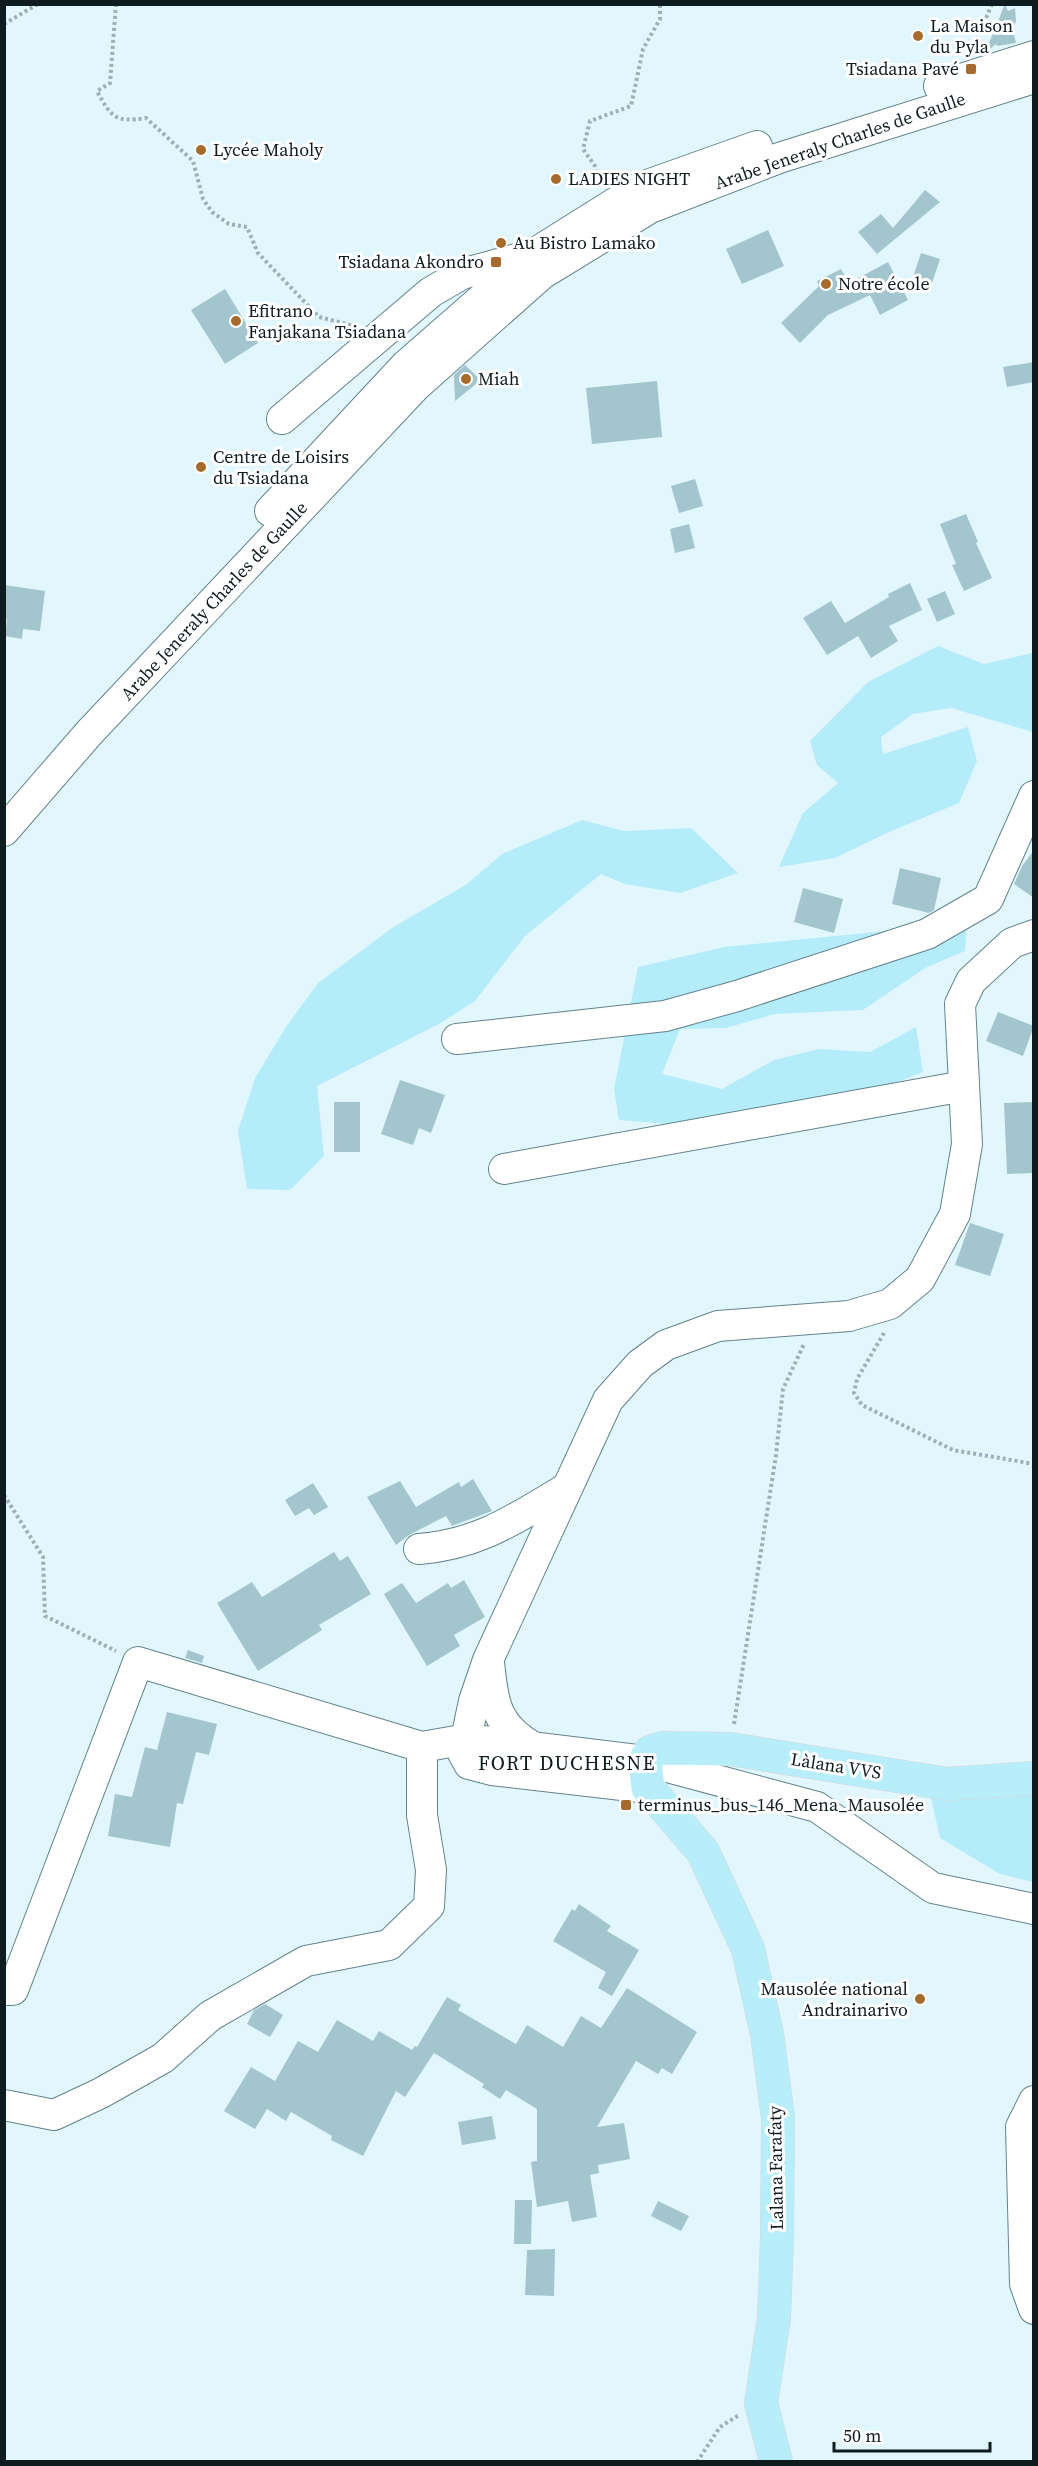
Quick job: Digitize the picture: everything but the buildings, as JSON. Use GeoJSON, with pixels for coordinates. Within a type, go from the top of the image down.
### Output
{"type":"FeatureCollection","features":[{"type":"Feature","properties":{"kind":"main road","name":"Làlana VVS"},"geometry":{"type":"LineString","coordinates":[[647,1774],[650,1752],[663,1748],[730,1749],[947,1784],[1034,1779]]}},
{"type":"Feature","properties":{"kind":"main road","name":"Lalana Farafaty"},"geometry":{"type":"LineString","coordinates":[[647,1774],[703,1852],[748,1949],[767,2034],[778,2118],[777,2238],[774,2318],[761,2403],[776,2462]]}},
{"type":"Feature","properties":{"kind":"street","name":"Arabe Jeneraly Charles de Gaulle"},"geometry":{"type":"LineString","coordinates":[[4,802],[77,718],[406,365],[532,255],[639,188],[687,169],[1034,56]]}},
{"type":"Feature","properties":{"kind":"street","name":"Arabe Jeneraly Charles de Gaulle"},"geometry":{"type":"LineString","coordinates":[[4,831],[89,733],[416,386],[542,274],[650,208],[778,158],[1034,78]]}},
{"type":"Feature","properties":{"kind":"street"},"geometry":{"type":"LineString","coordinates":[[282,419],[431,292],[462,274],[532,255]]}},
{"type":"Feature","properties":{"kind":"street"},"geometry":{"type":"LineString","coordinates":[[457,1039],[665,1016],[737,996],[927,934],[988,899],[1034,796]]}},
{"type":"Feature","properties":{"kind":"street"},"geometry":{"type":"LineString","coordinates":[[647,1774],[492,1770],[469,1764],[463,1753],[474,1701],[488,1660],[567,1488],[608,1400],[640,1364],[666,1345],[718,1326],[849,1316],[890,1304],[920,1279],[955,1214],[967,1144],[960,1005],[970,981],[1012,943],[1034,935]]}},
{"type":"Feature","properties":{"kind":"street"},"geometry":{"type":"LineString","coordinates":[[504,1169],[964,1086]]}},
{"type":"Feature","properties":{"kind":"street"},"geometry":{"type":"LineString","coordinates":[[419,1549],[450,1547],[490,1533],[567,1488]]}},
{"type":"Feature","properties":{"kind":"street"},"geometry":{"type":"LineString","coordinates":[[488,1660],[493,1695],[504,1724],[516,1737],[534,1748]]}},
{"type":"Feature","properties":{"kind":"street"},"geometry":{"type":"LineString","coordinates":[[4,1990],[13,1990],[138,1662],[422,1747],[466,1739],[534,1748],[647,1774],[817,1807],[933,1888],[1034,1909]]}},
{"type":"Feature","properties":{"kind":"street"},"geometry":{"type":"LineString","coordinates":[[4,2105],[54,2115],[101,2093],[164,2058],[210,2016],[306,1961],[389,1945],[429,1906],[431,1870],[422,1815],[422,1747]]}},
{"type":"Feature","properties":{"kind":"street"},"geometry":{"type":"LineString","coordinates":[[1034,2101],[1021,2127],[1025,2284],[1034,2308]]}},
{"type":"Feature","properties":{"kind":"path"},"geometry":{"type":"LineString","coordinates":[[4,24],[38,4]]}},
{"type":"Feature","properties":{"kind":"path"},"geometry":{"type":"LineString","coordinates":[[116,4],[110,83],[97,91],[109,113],[118,119],[146,118],[193,161],[203,199],[212,212],[230,224],[247,227],[258,253],[319,317],[385,332]]}},
{"type":"Feature","properties":{"kind":"path"},"geometry":{"type":"LineString","coordinates":[[609,207],[595,166],[583,148],[591,121],[631,106],[643,49],[660,19],[660,4]]}},
{"type":"Feature","properties":{"kind":"path"},"geometry":{"type":"LineString","coordinates":[[960,79],[992,4]]}},
{"type":"Feature","properties":{"kind":"path"},"geometry":{"type":"LineString","coordinates":[[887,1330],[879,1338],[856,1379],[854,1394],[862,1405],[953,1450],[1034,1464]]}},
{"type":"Feature","properties":{"kind":"path"},"geometry":{"type":"LineString","coordinates":[[730,1749],[776,1455],[783,1389],[805,1340]]}},
{"type":"Feature","properties":{"kind":"path"},"geometry":{"type":"LineString","coordinates":[[4,1495],[43,1557],[45,1616],[138,1662]]}},
{"type":"Feature","properties":{"kind":"path"},"geometry":{"type":"LineString","coordinates":[[697,2462],[720,2427],[761,2403]]}},
{"type":"Feature","properties":{"kind":"shaded area"},"geometry":{"type":"Polygon","coordinates":[[[938,646],[984,664],[1033,653],[1033,732],[951,708],[913,714],[881,737],[883,754],[968,727],[977,761],[959,803],[889,832],[835,858],[779,867],[803,813],[838,783],[817,765],[810,741],[868,682],[938,646]]]}},
{"type":"Feature","properties":{"kind":"shaded area"},"geometry":{"type":"Polygon","coordinates":[[[582,820],[624,831],[691,828],[738,873],[680,893],[625,884],[601,874],[525,936],[475,1001],[439,1024],[317,1086],[324,1156],[290,1190],[247,1189],[238,1131],[255,1078],[286,1027],[318,983],[392,928],[467,884],[502,854],[582,820]]]}},
{"type":"Feature","properties":{"kind":"shaded area"},"geometry":{"type":"Polygon","coordinates":[[[967,923],[965,951],[925,968],[863,1010],[774,1014],[726,1028],[680,1029],[662,1074],[722,1089],[774,1060],[819,1049],[870,1052],[916,1027],[923,1072],[849,1101],[706,1127],[619,1120],[614,1089],[638,967],[724,947],[967,923]]]}},
{"type":"Feature","properties":{"kind":"shaded area"},"geometry":{"type":"Polygon","coordinates":[[[1033,1788],[1033,1882],[1000,1874],[940,1838],[930,1793],[1033,1788]]]}},
{"type":"Feature","properties":{"kind":"place","name":"La Maison du Pyla"},"geometry":{"type":"Point","coordinates":[918,36]}},
{"type":"Feature","properties":{"kind":"place","name":"Tsiadana Pavé"},"geometry":{"type":"Point","coordinates":[971,69]}},
{"type":"Feature","properties":{"kind":"place","name":"Lycée Maholy"},"geometry":{"type":"Point","coordinates":[201,150]}},
{"type":"Feature","properties":{"kind":"place","name":"LADIES NIGHT"},"geometry":{"type":"Point","coordinates":[556,179]}},
{"type":"Feature","properties":{"kind":"place","name":"Au Bistro Lamako"},"geometry":{"type":"Point","coordinates":[501,243]}},
{"type":"Feature","properties":{"kind":"place","name":"Tsiadana Akondro"},"geometry":{"type":"Point","coordinates":[496,262]}},
{"type":"Feature","properties":{"kind":"place","name":"Notre école"},"geometry":{"type":"Point","coordinates":[826,284]}},
{"type":"Feature","properties":{"kind":"place","name":"Efitrano Fanjakana Tsiadana"},"geometry":{"type":"Point","coordinates":[236,321]}},
{"type":"Feature","properties":{"kind":"place","name":"Miah"},"geometry":{"type":"Point","coordinates":[466,379]}},
{"type":"Feature","properties":{"kind":"place","name":"Centre de Loisirs du Tsiadana"},"geometry":{"type":"Point","coordinates":[201,467]}},
{"type":"Feature","properties":{"kind":"place","name":"terminus_bus_146_Mena_Mausolée"},"geometry":{"type":"Point","coordinates":[626,1805]}},
{"type":"Feature","properties":{"kind":"place","name":"Mausolée national Andrainarivo"},"geometry":{"type":"Point","coordinates":[920,1999]}},
{"type":"Feature","properties":{"kind":"district","name":"FORT DUCHESNE"},"geometry":{"type":"Point","coordinates":[567,1763]}}]}
